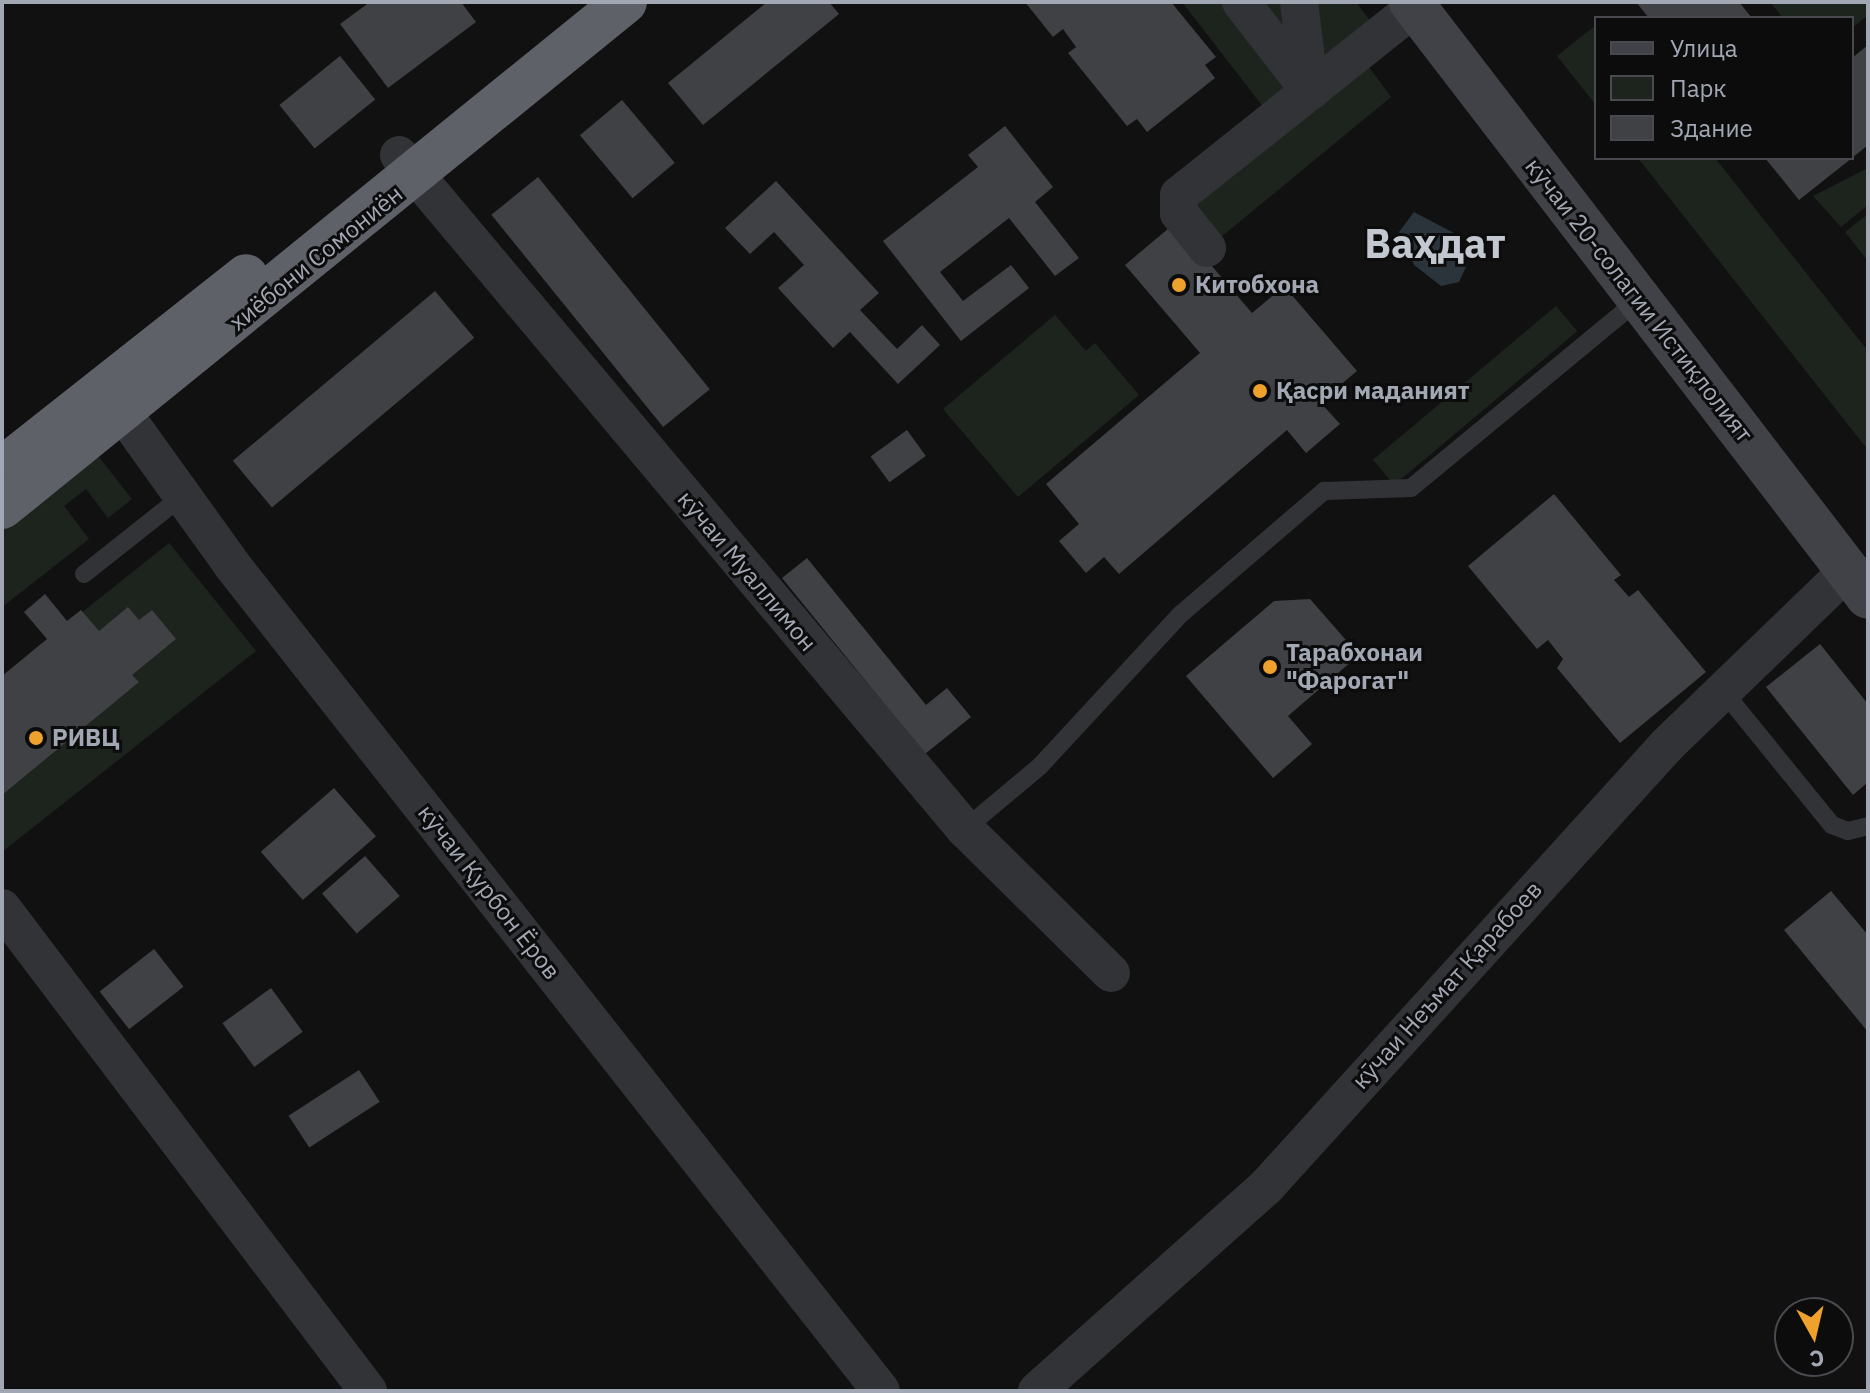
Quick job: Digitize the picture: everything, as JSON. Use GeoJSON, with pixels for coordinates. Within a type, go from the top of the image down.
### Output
{"type":"FeatureCollection","features":[{"type":"Feature","properties":{"kind":"highway","name":"хиёбони Сомониён"},"geometry":{"type":"LineString","coordinates":[[408,166],[584,2]]}},
{"type":"Feature","properties":{"kind":"highway","name":"хиёбони Сомониён"},"geometry":{"type":"LineString","coordinates":[[2,507],[115,401],[408,166],[625,2]]}},
{"type":"Feature","properties":{"kind":"highway","name":"хиёбони Сомониён"},"geometry":{"type":"LineString","coordinates":[[2,469],[115,401]]}},
{"type":"Feature","properties":{"kind":"street"},"geometry":{"type":"LineString","coordinates":[[1241,2],[1310,91]]}},
{"type":"Feature","properties":{"kind":"street"},"geometry":{"type":"LineString","coordinates":[[1299,2],[1310,91]]}},
{"type":"Feature","properties":{"kind":"street"},"geometry":{"type":"LineString","coordinates":[[1207,248],[1179,213],[1179,195],[1413,5]]}},
{"type":"Feature","properties":{"kind":"street","name":"кӯчаи 20-солагии Истиқлолият"},"geometry":{"type":"LineString","coordinates":[[1413,5],[1858,583]]}},
{"type":"Feature","properties":{"kind":"street","name":"кӯчаи Муаллимон"},"geometry":{"type":"LineString","coordinates":[[408,166],[965,829],[1111,973]]}},
{"type":"Feature","properties":{"kind":"street","name":"кӯчаи Қурбон Ёров"},"geometry":{"type":"LineString","coordinates":[[115,401],[181,497],[881,1391]]}},
{"type":"Feature","properties":{"kind":"street","name":"кӯчаи Неъмат Қарабоев"},"geometry":{"type":"LineString","coordinates":[[1037,1391],[1266,1187],[1547,874],[1723,691],[1858,583]]}},
{"type":"Feature","properties":{"kind":"street"},"geometry":{"type":"LineString","coordinates":[[2,908],[368,1391]]}},
{"type":"Feature","properties":{"kind":"lane"},"geometry":{"type":"LineString","coordinates":[[965,829],[1040,766],[1181,614],[1324,491],[1411,488],[1638,300]]}},
{"type":"Feature","properties":{"kind":"lane"},"geometry":{"type":"LineString","coordinates":[[84,574],[181,497]]}},
{"type":"Feature","properties":{"kind":"lane"},"geometry":{"type":"LineString","coordinates":[[1723,691],[1832,825],[1848,831],[1868,826]]}},
{"type":"Feature","properties":{"kind":"green space"},"geometry":{"type":"Polygon","coordinates":[[[1182,2],[1356,2],[1378,31],[1271,117],[1182,2]]]}},
{"type":"Feature","properties":{"kind":"green space"},"geometry":{"type":"Polygon","coordinates":[[[1770,2],[1868,2],[1868,15],[1854,26],[1854,16],[1781,16],[1770,2]]]}},
{"type":"Feature","properties":{"kind":"green space"},"geometry":{"type":"Polygon","coordinates":[[[1594,27],[1594,102],[1557,56],[1594,27]]]}},
{"type":"Feature","properties":{"kind":"green space"},"geometry":{"type":"Polygon","coordinates":[[[1363,59],[1391,97],[1215,242],[1193,215],[1211,181],[1363,59]]]}},
{"type":"Feature","properties":{"kind":"green space"},"geometry":{"type":"Polygon","coordinates":[[[1640,160],[1717,160],[1868,351],[1868,450],[1640,160]]]}},
{"type":"Feature","properties":{"kind":"green space"},"geometry":{"type":"Polygon","coordinates":[[[1868,168],[1868,205],[1841,227],[1813,196],[1868,168]]]}},
{"type":"Feature","properties":{"kind":"green space"},"geometry":{"type":"Polygon","coordinates":[[[1868,214],[1868,261],[1845,232],[1868,214]]]}},
{"type":"Feature","properties":{"kind":"green space"},"geometry":{"type":"Polygon","coordinates":[[[1556,306],[1577,331],[1394,485],[1373,460],[1556,306]]]}},
{"type":"Feature","properties":{"kind":"green space"},"geometry":{"type":"Polygon","coordinates":[[[1055,315],[1086,351],[1095,343],[1139,395],[1018,497],[943,409],[1055,315]]]}},
{"type":"Feature","properties":{"kind":"green space"},"geometry":{"type":"Polygon","coordinates":[[[83,437],[132,499],[108,518],[86,489],[64,506],[89,539],[2,607],[2,500],[83,437]]]}},
{"type":"Feature","properties":{"kind":"green space"},"geometry":{"type":"Polygon","coordinates":[[[169,543],[256,651],[2,852],[2,676],[169,543]]]}},
{"type":"Feature","properties":{"kind":"shaded area"},"geometry":{"type":"Polygon","coordinates":[[[1414,212],[1454,233],[1467,265],[1459,282],[1441,286],[1414,265],[1399,232],[1414,212]]]}},
{"type":"Feature","properties":{"kind":"building"},"geometry":{"type":"Polygon","coordinates":[[[370,2],[461,2],[476,22],[388,88],[340,24],[370,2]]]}},
{"type":"Feature","properties":{"kind":"building"},"geometry":{"type":"Polygon","coordinates":[[[767,2],[829,2],[839,14],[703,125],[668,83],[767,2]]]}},
{"type":"Feature","properties":{"kind":"building"},"geometry":{"type":"Polygon","coordinates":[[[1025,2],[1171,2],[1216,57],[1205,65],[1215,78],[1147,132],[1137,119],[1127,126],[1068,53],[1076,47],[1063,29],[1053,37],[1025,2]]]}},
{"type":"Feature","properties":{"kind":"building"},"geometry":{"type":"Polygon","coordinates":[[[1636,2],[1739,2],[1750,16],[1647,16],[1636,2]]]}},
{"type":"Feature","properties":{"kind":"building"},"geometry":{"type":"Polygon","coordinates":[[[1868,45],[1868,145],[1854,156],[1854,56],[1868,45]]]}},
{"type":"Feature","properties":{"kind":"building"},"geometry":{"type":"Polygon","coordinates":[[[340,56],[375,100],[315,149],[279,105],[340,56]]]}},
{"type":"Feature","properties":{"kind":"building"},"geometry":{"type":"Polygon","coordinates":[[[622,100],[675,163],[633,198],[580,135],[622,100]]]}},
{"type":"Feature","properties":{"kind":"building"},"geometry":{"type":"Polygon","coordinates":[[[1005,126],[1053,187],[1035,202],[1079,258],[1055,276],[1009,218],[940,272],[963,301],[1011,265],[1029,288],[961,341],[883,241],[978,167],[968,155],[1005,126]]]}},
{"type":"Feature","properties":{"kind":"building"},"geometry":{"type":"Polygon","coordinates":[[[1767,160],[1849,160],[1799,200],[1767,160]]]}},
{"type":"Feature","properties":{"kind":"building"},"geometry":{"type":"Polygon","coordinates":[[[538,177],[710,389],[663,427],[491,215],[538,177]]]}},
{"type":"Feature","properties":{"kind":"building"},"geometry":{"type":"Polygon","coordinates":[[[776,181],[879,293],[860,310],[897,349],[922,325],[940,345],[898,384],[850,332],[833,348],[778,288],[804,265],[774,232],[750,254],[725,228],[776,181]]]}},
{"type":"Feature","properties":{"kind":"building"},"geometry":{"type":"Polygon","coordinates":[[[1175,223],[1252,313],[1284,286],[1357,371],[1320,402],[1340,424],[1306,453],[1287,430],[1119,574],[1104,557],[1086,573],[1059,541],[1079,524],[1046,484],[1200,353],[1125,265],[1175,223]]]}},
{"type":"Feature","properties":{"kind":"building"},"geometry":{"type":"Polygon","coordinates":[[[435,291],[474,338],[272,507],[233,461],[435,291]]]}},
{"type":"Feature","properties":{"kind":"building"},"geometry":{"type":"Polygon","coordinates":[[[907,430],[926,456],[889,482],[871,456],[907,430]]]}},
{"type":"Feature","properties":{"kind":"building"},"geometry":{"type":"Polygon","coordinates":[[[1554,494],[1621,575],[1614,580],[1629,597],[1638,590],[1706,672],[1620,743],[1557,668],[1563,659],[1548,640],[1537,649],[1468,566],[1554,494]]]}},
{"type":"Feature","properties":{"kind":"building"},"geometry":{"type":"Polygon","coordinates":[[[807,558],[926,705],[947,688],[971,717],[925,754],[782,578],[807,558]]]}},
{"type":"Feature","properties":{"kind":"building","name":"РИВЦ"},"geometry":{"type":"Polygon","coordinates":[[[45,594],[67,621],[81,610],[99,631],[128,607],[139,620],[152,610],[176,639],[132,675],[139,682],[2,795],[2,676],[47,639],[24,612],[45,594]]]}},
{"type":"Feature","properties":{"kind":"building"},"geometry":{"type":"Polygon","coordinates":[[[1310,599],[1359,655],[1288,716],[1312,744],[1273,778],[1186,676],[1274,601],[1310,599]]]}},
{"type":"Feature","properties":{"kind":"building"},"geometry":{"type":"Polygon","coordinates":[[[1820,644],[1868,704],[1868,782],[1853,795],[1766,687],[1820,644]]]}},
{"type":"Feature","properties":{"kind":"building"},"geometry":{"type":"Polygon","coordinates":[[[334,788],[376,836],[303,900],[261,852],[334,788]]]}},
{"type":"Feature","properties":{"kind":"building"},"geometry":{"type":"Polygon","coordinates":[[[365,856],[400,896],[357,933],[322,893],[365,856]]]}},
{"type":"Feature","properties":{"kind":"building"},"geometry":{"type":"Polygon","coordinates":[[[1831,891],[1868,935],[1868,1032],[1784,930],[1831,891]]]}},
{"type":"Feature","properties":{"kind":"building"},"geometry":{"type":"Polygon","coordinates":[[[154,949],[184,987],[129,1029],[100,991],[154,949]]]}},
{"type":"Feature","properties":{"kind":"building"},"geometry":{"type":"Polygon","coordinates":[[[271,988],[303,1032],[254,1067],[222,1023],[271,988]]]}},
{"type":"Feature","properties":{"kind":"building"},"geometry":{"type":"Polygon","coordinates":[[[359,1070],[380,1102],[309,1148],[289,1116],[359,1070]]]}},
{"type":"Feature","properties":{"kind":"place","name":"Китобхона"},"geometry":{"type":"Point","coordinates":[1179,285]}},
{"type":"Feature","properties":{"kind":"place","name":"Қасри маданият"},"geometry":{"type":"Point","coordinates":[1260,391]}},
{"type":"Feature","properties":{"kind":"place","name":"Тарабхонаи \"Фарогат\""},"geometry":{"type":"Point","coordinates":[1270,667]}},
{"type":"Feature","properties":{"kind":"place","name":"РИВЦ"},"geometry":{"type":"Point","coordinates":[36,738]}},
{"type":"Feature","properties":{"kind":"district","name":"Ваҳдат"},"geometry":{"type":"Point","coordinates":[1435,243]}}]}
